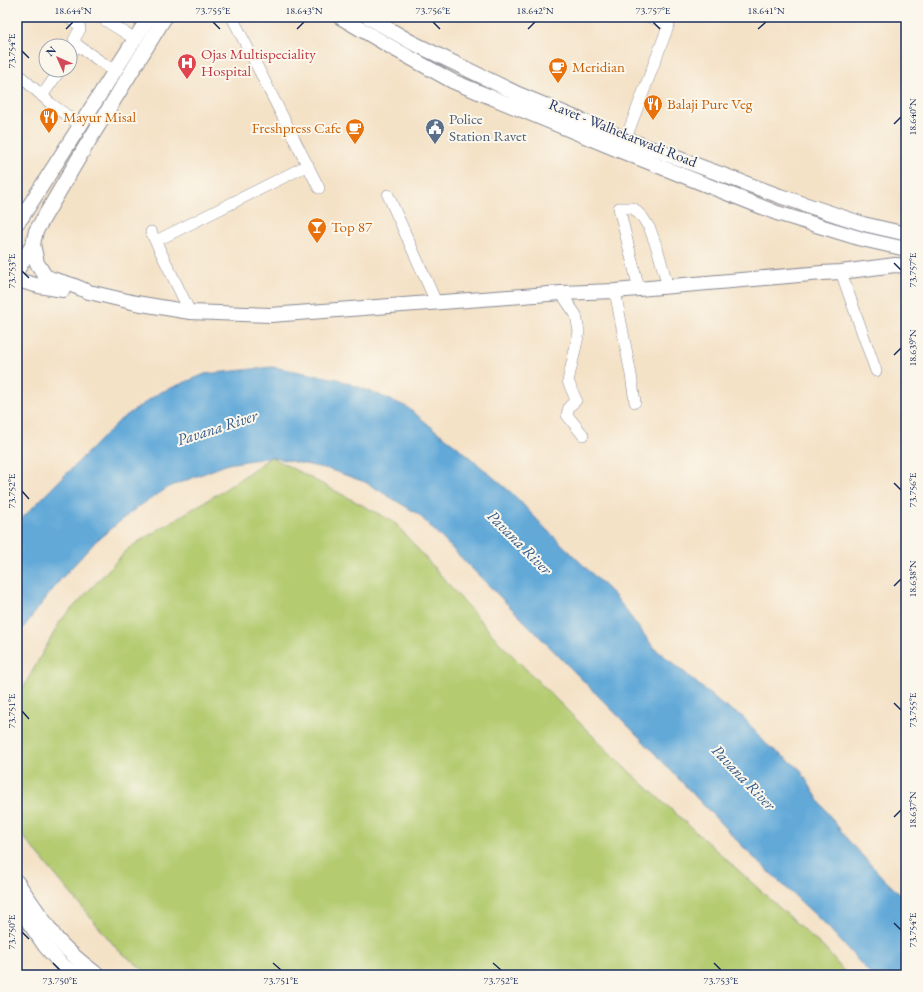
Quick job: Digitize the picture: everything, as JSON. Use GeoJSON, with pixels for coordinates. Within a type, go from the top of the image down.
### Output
{"type":"FeatureCollection","features":[{"type":"Feature","properties":{"kind":"main road"},"geometry":{"type":"LineString","coordinates":[[149,17],[19,218],[33,225],[37,264],[45,276],[89,292],[136,303],[190,312],[271,315],[561,293],[668,287],[901,266],[906,247]]}},
{"type":"Feature","properties":{"kind":"main road"},"geometry":{"type":"LineString","coordinates":[[17,271],[84,149],[165,17]]}},
{"type":"Feature","properties":{"kind":"main road","name":"Ravet - Walhekarwadi Road"},"geometry":{"type":"LineString","coordinates":[[368,17],[411,42],[624,145],[777,213],[862,239],[906,247]]}},
{"type":"Feature","properties":{"kind":"main road","name":"Ravet - Walhekarwadi Road"},"geometry":{"type":"LineString","coordinates":[[345,18],[398,51],[452,80],[624,145],[863,224],[906,234]]}},
{"type":"Feature","properties":{"kind":"main road"},"geometry":{"type":"LineString","coordinates":[[17,280],[38,286],[89,292]]}},
{"type":"Feature","properties":{"kind":"main road"},"geometry":{"type":"LineString","coordinates":[[17,882],[80,970]]}},
{"type":"Feature","properties":{"kind":"main road"},"geometry":{"type":"LineString","coordinates":[[17,906],[45,946],[60,963],[98,975]]}},
{"type":"Feature","properties":{"kind":"street"},"geometry":{"type":"LineString","coordinates":[[68,17],[79,25],[80,29],[75,38]]}},
{"type":"Feature","properties":{"kind":"street"},"geometry":{"type":"LineString","coordinates":[[100,17],[135,39]]}},
{"type":"Feature","properties":{"kind":"street"},"geometry":{"type":"LineString","coordinates":[[232,17],[319,188]]}},
{"type":"Feature","properties":{"kind":"street"},"geometry":{"type":"LineString","coordinates":[[624,145],[670,21],[650,17]]}},
{"type":"Feature","properties":{"kind":"street"},"geometry":{"type":"LineString","coordinates":[[78,46],[114,71]]}},
{"type":"Feature","properties":{"kind":"street"},"geometry":{"type":"LineString","coordinates":[[17,73],[50,103],[80,125]]}},
{"type":"Feature","properties":{"kind":"street"},"geometry":{"type":"LineString","coordinates":[[42,96],[54,78]]}},
{"type":"Feature","properties":{"kind":"street"},"geometry":{"type":"LineString","coordinates":[[190,312],[153,237],[308,165]]}},
{"type":"Feature","properties":{"kind":"street"},"geometry":{"type":"LineString","coordinates":[[388,195],[436,302]]}},
{"type":"Feature","properties":{"kind":"street"},"geometry":{"type":"LineString","coordinates":[[638,289],[619,208],[633,208],[643,218],[650,229],[668,287]]}},
{"type":"Feature","properties":{"kind":"street"},"geometry":{"type":"LineString","coordinates":[[841,272],[876,371]]}},
{"type":"Feature","properties":{"kind":"street"},"geometry":{"type":"LineString","coordinates":[[615,291],[635,402]]}},
{"type":"Feature","properties":{"kind":"street"},"geometry":{"type":"LineString","coordinates":[[561,293],[576,315],[579,332],[568,381],[576,400],[569,407],[567,415],[582,435]]}},
{"type":"Feature","properties":{"kind":"green space"},"geometry":{"type":"Polygon","coordinates":[[[271,457],[394,522],[499,642],[621,764],[825,949],[847,975],[150,975],[117,949],[17,829],[17,707],[19,695],[61,620],[130,547],[224,490],[271,457]]]}},
{"type":"Feature","properties":{"kind":"water","name":"Pavana River"},"geometry":{"type":"Polygon","coordinates":[[[273,367],[337,379],[407,407],[454,444],[514,495],[545,528],[615,596],[654,648],[721,704],[743,717],[766,744],[799,768],[821,804],[847,839],[883,878],[906,900],[906,975],[871,975],[828,927],[747,851],[641,739],[418,514],[365,482],[328,469],[271,457],[228,464],[169,487],[135,509],[96,541],[60,580],[17,636],[17,523],[120,420],[159,393],[205,374],[273,367]]]}},
{"type":"Feature","properties":{"kind":"place","name":"Ojas Multispeciality Hospital"},"geometry":{"type":"Point","coordinates":[187,80]}},
{"type":"Feature","properties":{"kind":"place","name":"Meridian"},"geometry":{"type":"Point","coordinates":[558,84]}},
{"type":"Feature","properties":{"kind":"place","name":"Balaji Pure Veg"},"geometry":{"type":"Point","coordinates":[653,121]}},
{"type":"Feature","properties":{"kind":"place","name":"Mayur Misal"},"geometry":{"type":"Point","coordinates":[49,134]}},
{"type":"Feature","properties":{"kind":"place","name":"Freshpress Cafe"},"geometry":{"type":"Point","coordinates":[355,145]}},
{"type":"Feature","properties":{"kind":"place","name":"Police Station Ravet"},"geometry":{"type":"Point","coordinates":[435,145]}},
{"type":"Feature","properties":{"kind":"place","name":"Top 87"},"geometry":{"type":"Point","coordinates":[317,244]}}]}
